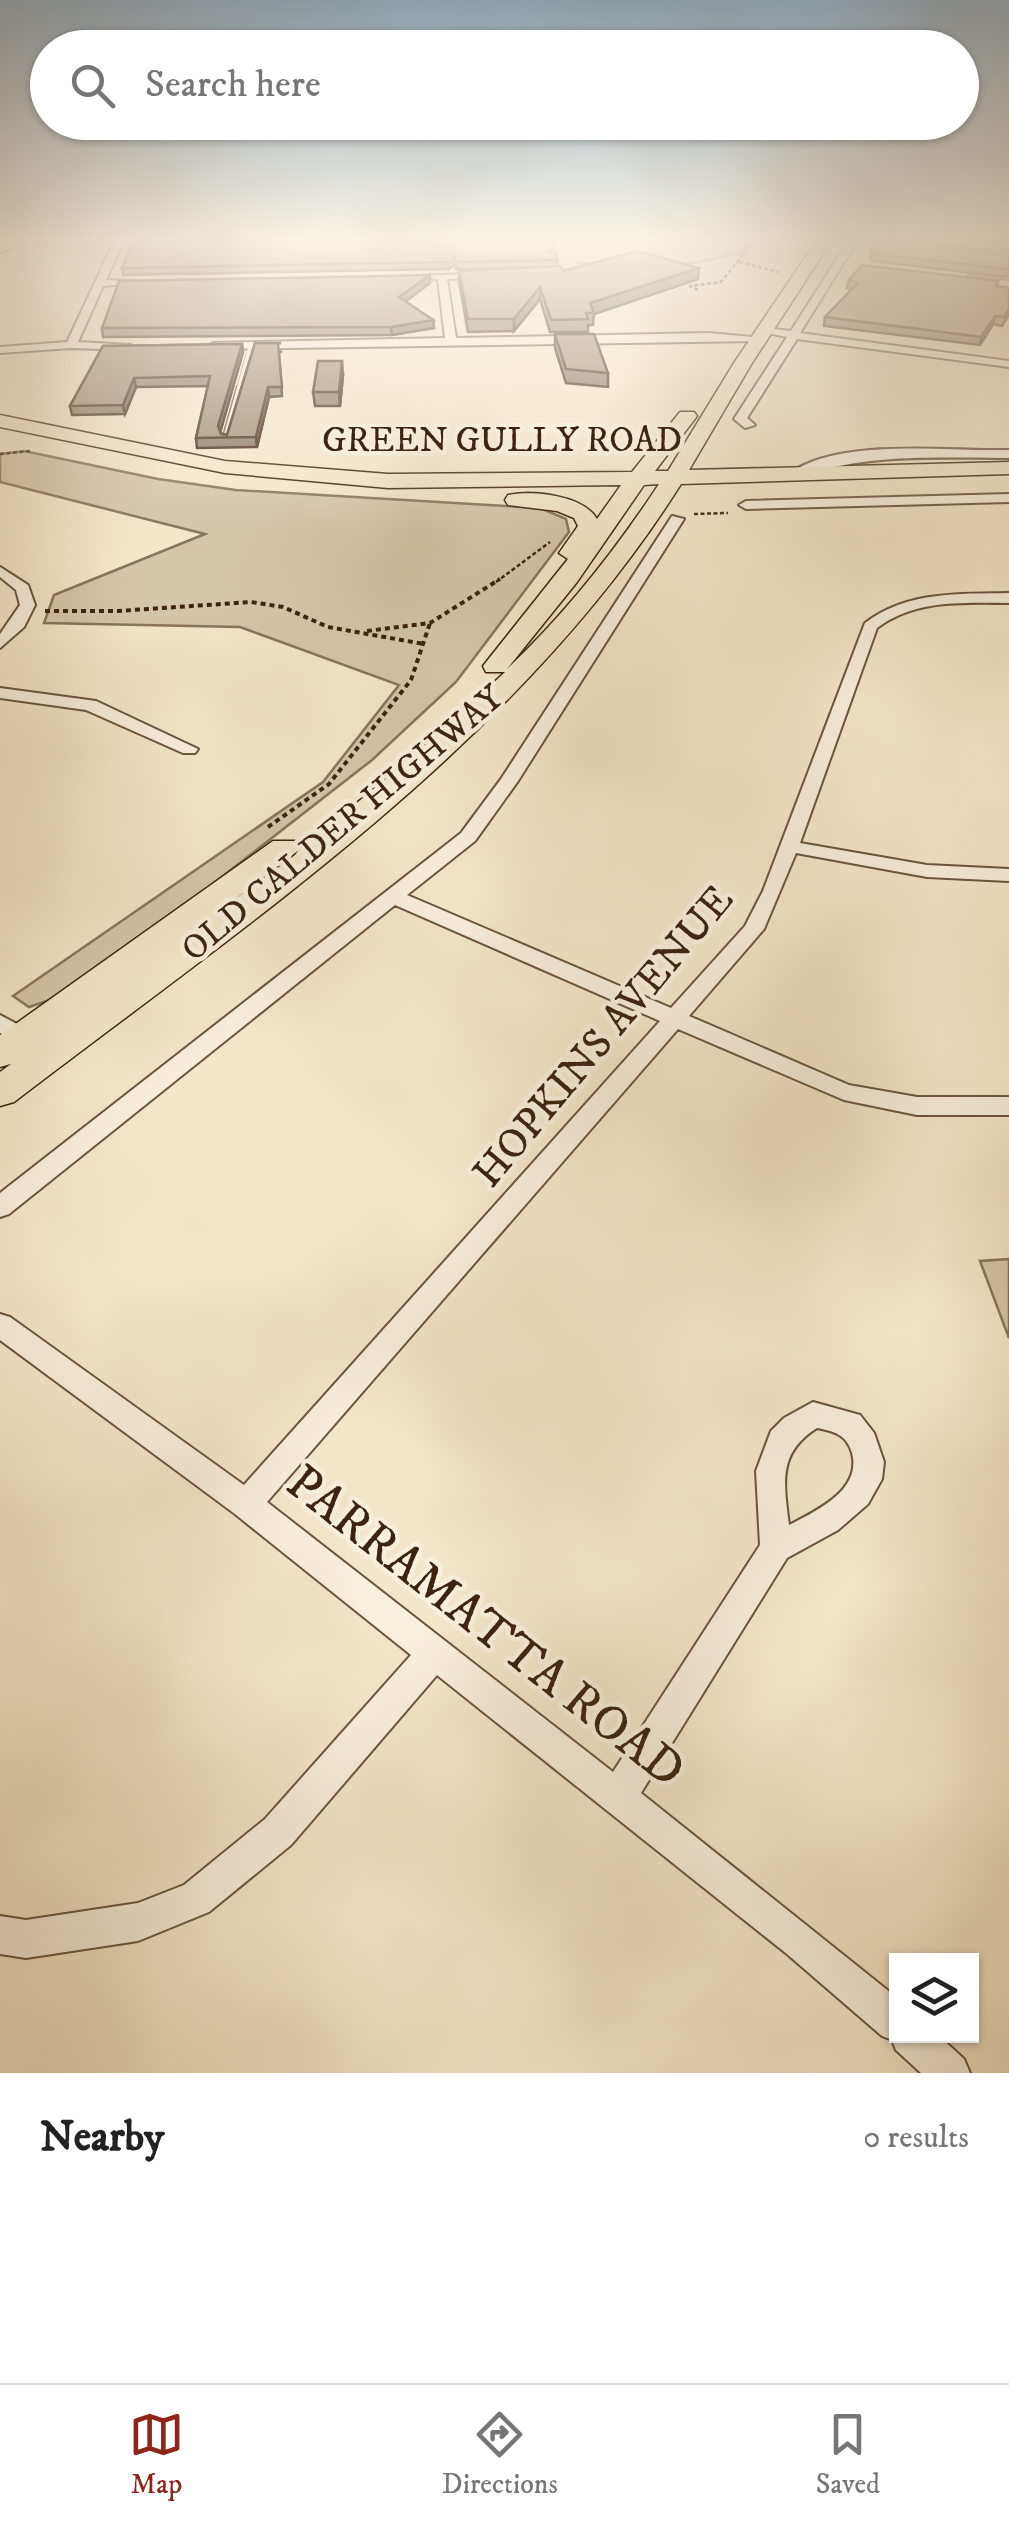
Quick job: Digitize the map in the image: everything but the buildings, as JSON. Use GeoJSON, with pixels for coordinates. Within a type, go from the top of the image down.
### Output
{"type":"FeatureCollection","features":[{"type":"Feature","properties":{"kind":"main road","name":"OLD CALDER HIGHWAY"},"geometry":{"type":"LineString","coordinates":[[11,1049],[249,908],[436,755],[577,614],[666,495],[760,338]]}},
{"type":"Feature","properties":{"kind":"main road","name":"OLD CALDER HIGHWAY"},"geometry":{"type":"LineString","coordinates":[[666,495],[666,443],[694,407],[743,362]]}},
{"type":"Feature","properties":{"kind":"main road"},"geometry":{"type":"LineString","coordinates":[[721,405],[714,440],[721,451],[788,473]]}},
{"type":"Feature","properties":{"kind":"main road","name":"GREEN GULLY ROAD"},"geometry":{"type":"LineString","coordinates":[[0,421],[225,467],[443,489]]}},
{"type":"Feature","properties":{"kind":"main road","name":"GREEN GULLY ROAD"},"geometry":{"type":"LineString","coordinates":[[0,437],[230,482],[349,494],[443,489],[666,495],[1008,485]]}},
{"type":"Feature","properties":{"kind":"main road"},"geometry":{"type":"LineString","coordinates":[[443,489],[602,470],[666,443]]}},
{"type":"Feature","properties":{"kind":"main road","name":"GREEN GULLY ROAD"},"geometry":{"type":"LineString","coordinates":[[666,495],[788,473],[1008,485]]}},
{"type":"Feature","properties":{"kind":"main road"},"geometry":{"type":"LineString","coordinates":[[443,489],[553,504],[577,510],[588,520],[586,531],[506,656]]}},
{"type":"Feature","properties":{"kind":"main road","name":"OLD CALDER HIGHWAY"},"geometry":{"type":"LineString","coordinates":[[0,1092],[11,1049],[350,797],[445,719],[506,656],[568,577],[666,495]]}},
{"type":"Feature","properties":{"kind":"street"},"geometry":{"type":"LineString","coordinates":[[71,345],[75,337]]}},
{"type":"Feature","properties":{"kind":"street"},"geometry":{"type":"LineString","coordinates":[[450,337],[451,343]]}},
{"type":"Feature","properties":{"kind":"street"},"geometry":{"type":"LineString","coordinates":[[197,347],[775,337]]}},
{"type":"Feature","properties":{"kind":"street"},"geometry":{"type":"LineString","coordinates":[[749,425],[740,419],[794,337]]}},
{"type":"Feature","properties":{"kind":"street"},"geometry":{"type":"LineString","coordinates":[[808,337],[1009,364]]}},
{"type":"Feature","properties":{"kind":"street"},"geometry":{"type":"LineString","coordinates":[[692,338],[698,355]]}},
{"type":"Feature","properties":{"kind":"street"},"geometry":{"type":"LineString","coordinates":[[0,350],[71,345],[142,348]]}},
{"type":"Feature","properties":{"kind":"street"},"geometry":{"type":"LineString","coordinates":[[788,473],[841,460],[1009,454]]}},
{"type":"Feature","properties":{"kind":"street"},"geometry":{"type":"LineString","coordinates":[[746,506],[1008,485]]}},
{"type":"Feature","properties":{"kind":"street"},"geometry":{"type":"LineString","coordinates":[[0,1207],[480,824],[666,495]]}},
{"type":"Feature","properties":{"kind":"street"},"geometry":{"type":"LineString","coordinates":[[0,571],[22,585],[28,596],[26,612],[0,643]]}},
{"type":"Feature","properties":{"kind":"street","name":"HOPKINS AVENUE"},"geometry":{"type":"LineString","coordinates":[[246,1504],[754,930],[870,626],[889,612],[917,603],[1009,598]]}},
{"type":"Feature","properties":{"kind":"street"},"geometry":{"type":"LineString","coordinates":[[0,693],[90,705],[190,749]]}},
{"type":"Feature","properties":{"kind":"street"},"geometry":{"type":"LineString","coordinates":[[787,846],[899,868],[1009,876]]}},
{"type":"Feature","properties":{"kind":"street"},"geometry":{"type":"LineString","coordinates":[[394,896],[844,1092],[917,1106],[1009,1106]]}},
{"type":"Feature","properties":{"kind":"street","name":"PARRAMATTA ROAD"},"geometry":{"type":"LineString","coordinates":[[0,1326],[246,1504],[800,1941],[889,2016]]}},
{"type":"Feature","properties":{"kind":"street"},"geometry":{"type":"LineString","coordinates":[[617,1798],[776,1548]]}},
{"type":"Feature","properties":{"kind":"street"},"geometry":{"type":"LineString","coordinates":[[0,1936],[26,1939],[138,1922],[196,1899],[278,1832],[434,1654]]}},
{"type":"Feature","properties":{"kind":"street"},"geometry":{"type":"LineString","coordinates":[[918,2043],[950,2073]]}},
{"type":"Feature","properties":{"kind":"lane"},"geometry":{"type":"LineString","coordinates":[[226,438],[251,346]]}},
{"type":"Feature","properties":{"kind":"path"},"geometry":{"type":"LineString","coordinates":[[0,454],[49,449]]}},
{"type":"Feature","properties":{"kind":"path"},"geometry":{"type":"LineString","coordinates":[[354,632],[430,623],[555,540]]}},
{"type":"Feature","properties":{"kind":"path"},"geometry":{"type":"LineString","coordinates":[[26,612],[118,611],[200,602],[251,602],[283,607],[328,627],[424,644]]}},
{"type":"Feature","properties":{"kind":"path"},"geometry":{"type":"LineString","coordinates":[[267,828],[330,784],[411,680],[430,623]]}},
{"type":"Feature","properties":{"kind":"shaded area"},"geometry":{"type":"Polygon","coordinates":[[[24,451],[158,479],[236,490],[540,508],[566,519],[569,532],[456,682],[372,760],[74,992],[29,1007],[13,996],[323,782],[399,685],[240,627],[44,623],[54,595],[205,534],[0,482],[0,454],[24,451]]]}},
{"type":"Feature","properties":{"kind":"shaded area"},"geometry":{"type":"Polygon","coordinates":[[[1009,1259],[1009,1338],[980,1261],[1009,1259]]]}}]}
